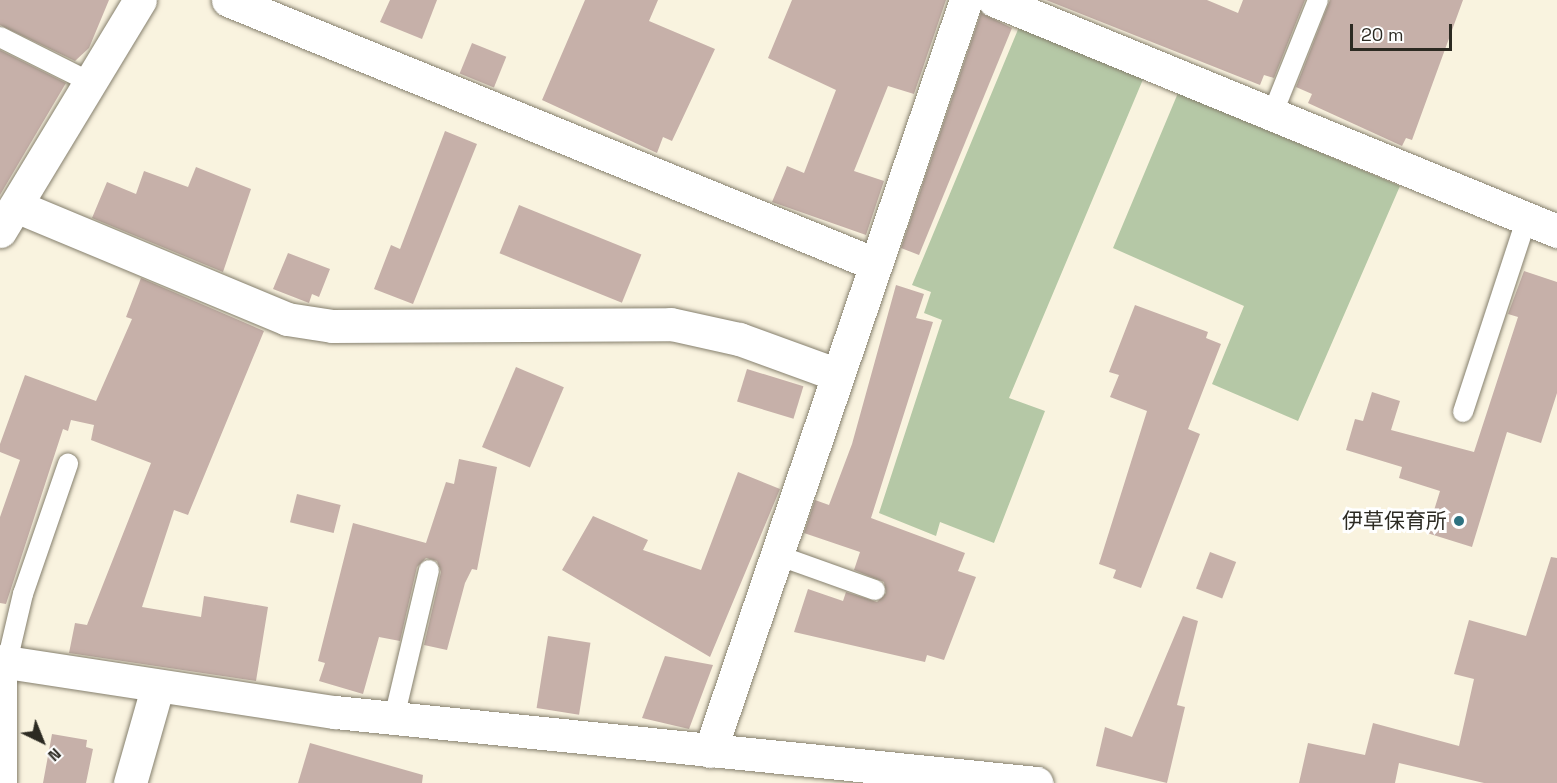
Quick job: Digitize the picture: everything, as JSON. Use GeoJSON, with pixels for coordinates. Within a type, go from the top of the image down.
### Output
{"type":"FeatureCollection","features":[{"type":"Feature","properties":{"kind":"street"},"geometry":{"type":"LineString","coordinates":[[228,0],[875,264]]}},
{"type":"Feature","properties":{"kind":"street"},"geometry":{"type":"LineString","coordinates":[[710,751],[966,0]]}},
{"type":"Feature","properties":{"kind":"street"},"geometry":{"type":"LineString","coordinates":[[994,0],[1557,231]]}},
{"type":"Feature","properties":{"kind":"street"},"geometry":{"type":"LineString","coordinates":[[136,1],[92,82],[8,218],[287,319],[332,326],[671,324],[739,339],[838,375]]}},
{"type":"Feature","properties":{"kind":"street"},"geometry":{"type":"LineString","coordinates":[[3,661],[157,688],[394,718],[710,751],[871,775],[1036,783]]}},
{"type":"Feature","properties":{"kind":"street"},"geometry":{"type":"LineString","coordinates":[[130,783],[157,688]]}},
{"type":"Feature","properties":{"kind":"lane"},"geometry":{"type":"LineString","coordinates":[[1272,115],[1318,0]]}},
{"type":"Feature","properties":{"kind":"lane"},"geometry":{"type":"LineString","coordinates":[[0,37],[92,82]]}},
{"type":"Feature","properties":{"kind":"lane"},"geometry":{"type":"LineString","coordinates":[[1464,412],[1526,220]]}},
{"type":"Feature","properties":{"kind":"lane"},"geometry":{"type":"LineString","coordinates":[[7,783],[3,661],[23,594],[68,464]]}},
{"type":"Feature","properties":{"kind":"lane"},"geometry":{"type":"LineString","coordinates":[[777,555],[875,590]]}},
{"type":"Feature","properties":{"kind":"lane"},"geometry":{"type":"LineString","coordinates":[[394,718],[429,570]]}},
{"type":"Feature","properties":{"kind":"green space"},"geometry":{"type":"Polygon","coordinates":[[[1019,27],[1144,77],[1009,398],[1045,411],[994,543],[940,522],[936,536],[879,513],[942,320],[924,313],[931,292],[912,285],[1019,27]]]}},
{"type":"Feature","properties":{"kind":"green space"},"geometry":{"type":"Polygon","coordinates":[[[1178,93],[1400,186],[1298,421],[1212,384],[1244,306],[1113,248],[1178,93]]]}},
{"type":"Feature","properties":{"kind":"building"},"geometry":{"type":"Polygon","coordinates":[[[0,0],[109,0],[89,48],[75,61],[0,25],[0,0]]]}},
{"type":"Feature","properties":{"kind":"building"},"geometry":{"type":"Polygon","coordinates":[[[390,0],[437,0],[422,39],[380,22],[390,0]]]}},
{"type":"Feature","properties":{"kind":"building"},"geometry":{"type":"Polygon","coordinates":[[[585,0],[658,0],[649,21],[715,49],[672,141],[663,137],[657,153],[542,100],[585,0]]]}},
{"type":"Feature","properties":{"kind":"building"},"geometry":{"type":"Polygon","coordinates":[[[792,0],[946,0],[914,94],[888,86],[854,171],[884,181],[866,235],[772,202],[787,166],[804,173],[836,90],[768,58],[792,0]]]}},
{"type":"Feature","properties":{"kind":"building"},"geometry":{"type":"Polygon","coordinates":[[[1046,0],[1207,0],[1238,13],[1243,0],[1305,0],[1274,78],[1264,75],[1260,85],[1046,0]]]}},
{"type":"Feature","properties":{"kind":"building"},"geometry":{"type":"Polygon","coordinates":[[[1330,0],[1463,0],[1412,140],[1406,138],[1402,146],[1308,103],[1312,94],[1296,87],[1330,0]]]}},
{"type":"Feature","properties":{"kind":"building"},"geometry":{"type":"Polygon","coordinates":[[[981,13],[1012,28],[919,255],[901,248],[981,13]]]}},
{"type":"Feature","properties":{"kind":"building"},"geometry":{"type":"Polygon","coordinates":[[[472,43],[506,57],[494,87],[460,74],[472,43]]]}},
{"type":"Feature","properties":{"kind":"building"},"geometry":{"type":"Polygon","coordinates":[[[0,50],[66,83],[0,195],[0,50]]]}},
{"type":"Feature","properties":{"kind":"building"},"geometry":{"type":"Polygon","coordinates":[[[445,131],[477,144],[413,304],[374,289],[391,245],[400,249],[445,131]]]}},
{"type":"Feature","properties":{"kind":"building"},"geometry":{"type":"Polygon","coordinates":[[[196,167],[251,189],[223,272],[92,218],[107,182],[136,194],[144,171],[188,187],[196,167]]]}},
{"type":"Feature","properties":{"kind":"building"},"geometry":{"type":"Polygon","coordinates":[[[519,205],[641,254],[622,303],[500,253],[519,205]]]}},
{"type":"Feature","properties":{"kind":"building"},"geometry":{"type":"Polygon","coordinates":[[[288,253],[330,269],[319,297],[312,294],[309,303],[273,289],[288,253]]]}},
{"type":"Feature","properties":{"kind":"building"},"geometry":{"type":"Polygon","coordinates":[[[1524,271],[1557,282],[1557,393],[1541,443],[1507,432],[1472,547],[1427,533],[1440,491],[1399,478],[1402,467],[1346,450],[1355,419],[1363,421],[1372,392],[1400,401],[1391,430],[1474,452],[1518,317],[1508,314],[1524,271]]]}},
{"type":"Feature","properties":{"kind":"building"},"geometry":{"type":"Polygon","coordinates":[[[141,278],[264,331],[188,515],[174,510],[142,607],[201,617],[204,596],[268,607],[256,681],[69,653],[75,623],[87,625],[151,463],[91,440],[94,425],[71,420],[68,431],[63,429],[6,604],[0,603],[0,517],[20,460],[0,452],[0,444],[25,375],[96,401],[132,319],[126,317],[141,278]]]}},
{"type":"Feature","properties":{"kind":"building"},"geometry":{"type":"Polygon","coordinates":[[[896,285],[924,294],[916,318],[933,322],[871,518],[965,553],[958,571],[976,577],[944,660],[927,655],[925,662],[794,632],[808,589],[843,601],[846,592],[877,602],[886,593],[884,582],[854,570],[860,552],[804,533],[815,500],[829,505],[852,444],[896,285]]]}},
{"type":"Feature","properties":{"kind":"building"},"geometry":{"type":"Polygon","coordinates":[[[1135,305],[1208,332],[1206,338],[1221,344],[1188,429],[1200,434],[1141,588],[1113,578],[1116,570],[1099,564],[1147,411],[1110,397],[1119,375],[1109,372],[1135,305]]]}},
{"type":"Feature","properties":{"kind":"building"},"geometry":{"type":"Polygon","coordinates":[[[516,367],[564,387],[530,467],[482,447],[516,367]]]}},
{"type":"Feature","properties":{"kind":"building"},"geometry":{"type":"Polygon","coordinates":[[[747,369],[803,386],[793,419],[737,402],[747,369]]]}},
{"type":"Feature","properties":{"kind":"building"},"geometry":{"type":"Polygon","coordinates":[[[459,459],[497,467],[477,570],[472,569],[465,583],[447,650],[424,645],[441,572],[437,561],[426,558],[417,567],[400,641],[379,637],[363,694],[319,681],[325,663],[318,661],[353,523],[426,543],[446,482],[454,484],[459,459]]]}},
{"type":"Feature","properties":{"kind":"building"},"geometry":{"type":"Polygon","coordinates":[[[738,472],[780,489],[710,657],[562,570],[593,516],[648,540],[643,550],[701,570],[738,472]]]}},
{"type":"Feature","properties":{"kind":"building"},"geometry":{"type":"Polygon","coordinates":[[[297,494],[341,505],[334,533],[290,522],[297,494]]]}},
{"type":"Feature","properties":{"kind":"building"},"geometry":{"type":"Polygon","coordinates":[[[1210,552],[1236,562],[1222,598],[1196,588],[1210,552]]]}},
{"type":"Feature","properties":{"kind":"building"},"geometry":{"type":"Polygon","coordinates":[[[1551,557],[1557,558],[1557,783],[1484,783],[1399,763],[1395,783],[1299,783],[1308,743],[1365,755],[1373,723],[1459,746],[1474,679],[1454,674],[1469,620],[1526,636],[1551,557]]]}},
{"type":"Feature","properties":{"kind":"building"},"geometry":{"type":"Polygon","coordinates":[[[1183,616],[1198,621],[1177,705],[1185,707],[1167,783],[1096,766],[1105,727],[1132,737],[1183,616]]]}},
{"type":"Feature","properties":{"kind":"building"},"geometry":{"type":"Polygon","coordinates":[[[548,636],[590,643],[579,715],[537,708],[548,636]]]}},
{"type":"Feature","properties":{"kind":"building"},"geometry":{"type":"Polygon","coordinates":[[[665,656],[713,665],[689,729],[642,718],[665,656]]]}},
{"type":"Feature","properties":{"kind":"building"},"geometry":{"type":"Polygon","coordinates":[[[52,734],[87,740],[86,747],[93,749],[86,783],[43,783],[52,734]]]}},
{"type":"Feature","properties":{"kind":"building"},"geometry":{"type":"Polygon","coordinates":[[[310,743],[423,775],[422,783],[298,783],[310,743]]]}},
{"type":"Feature","properties":{"kind":"place","name":"伊草保育所"},"geometry":{"type":"Point","coordinates":[1459,521]}}]}
